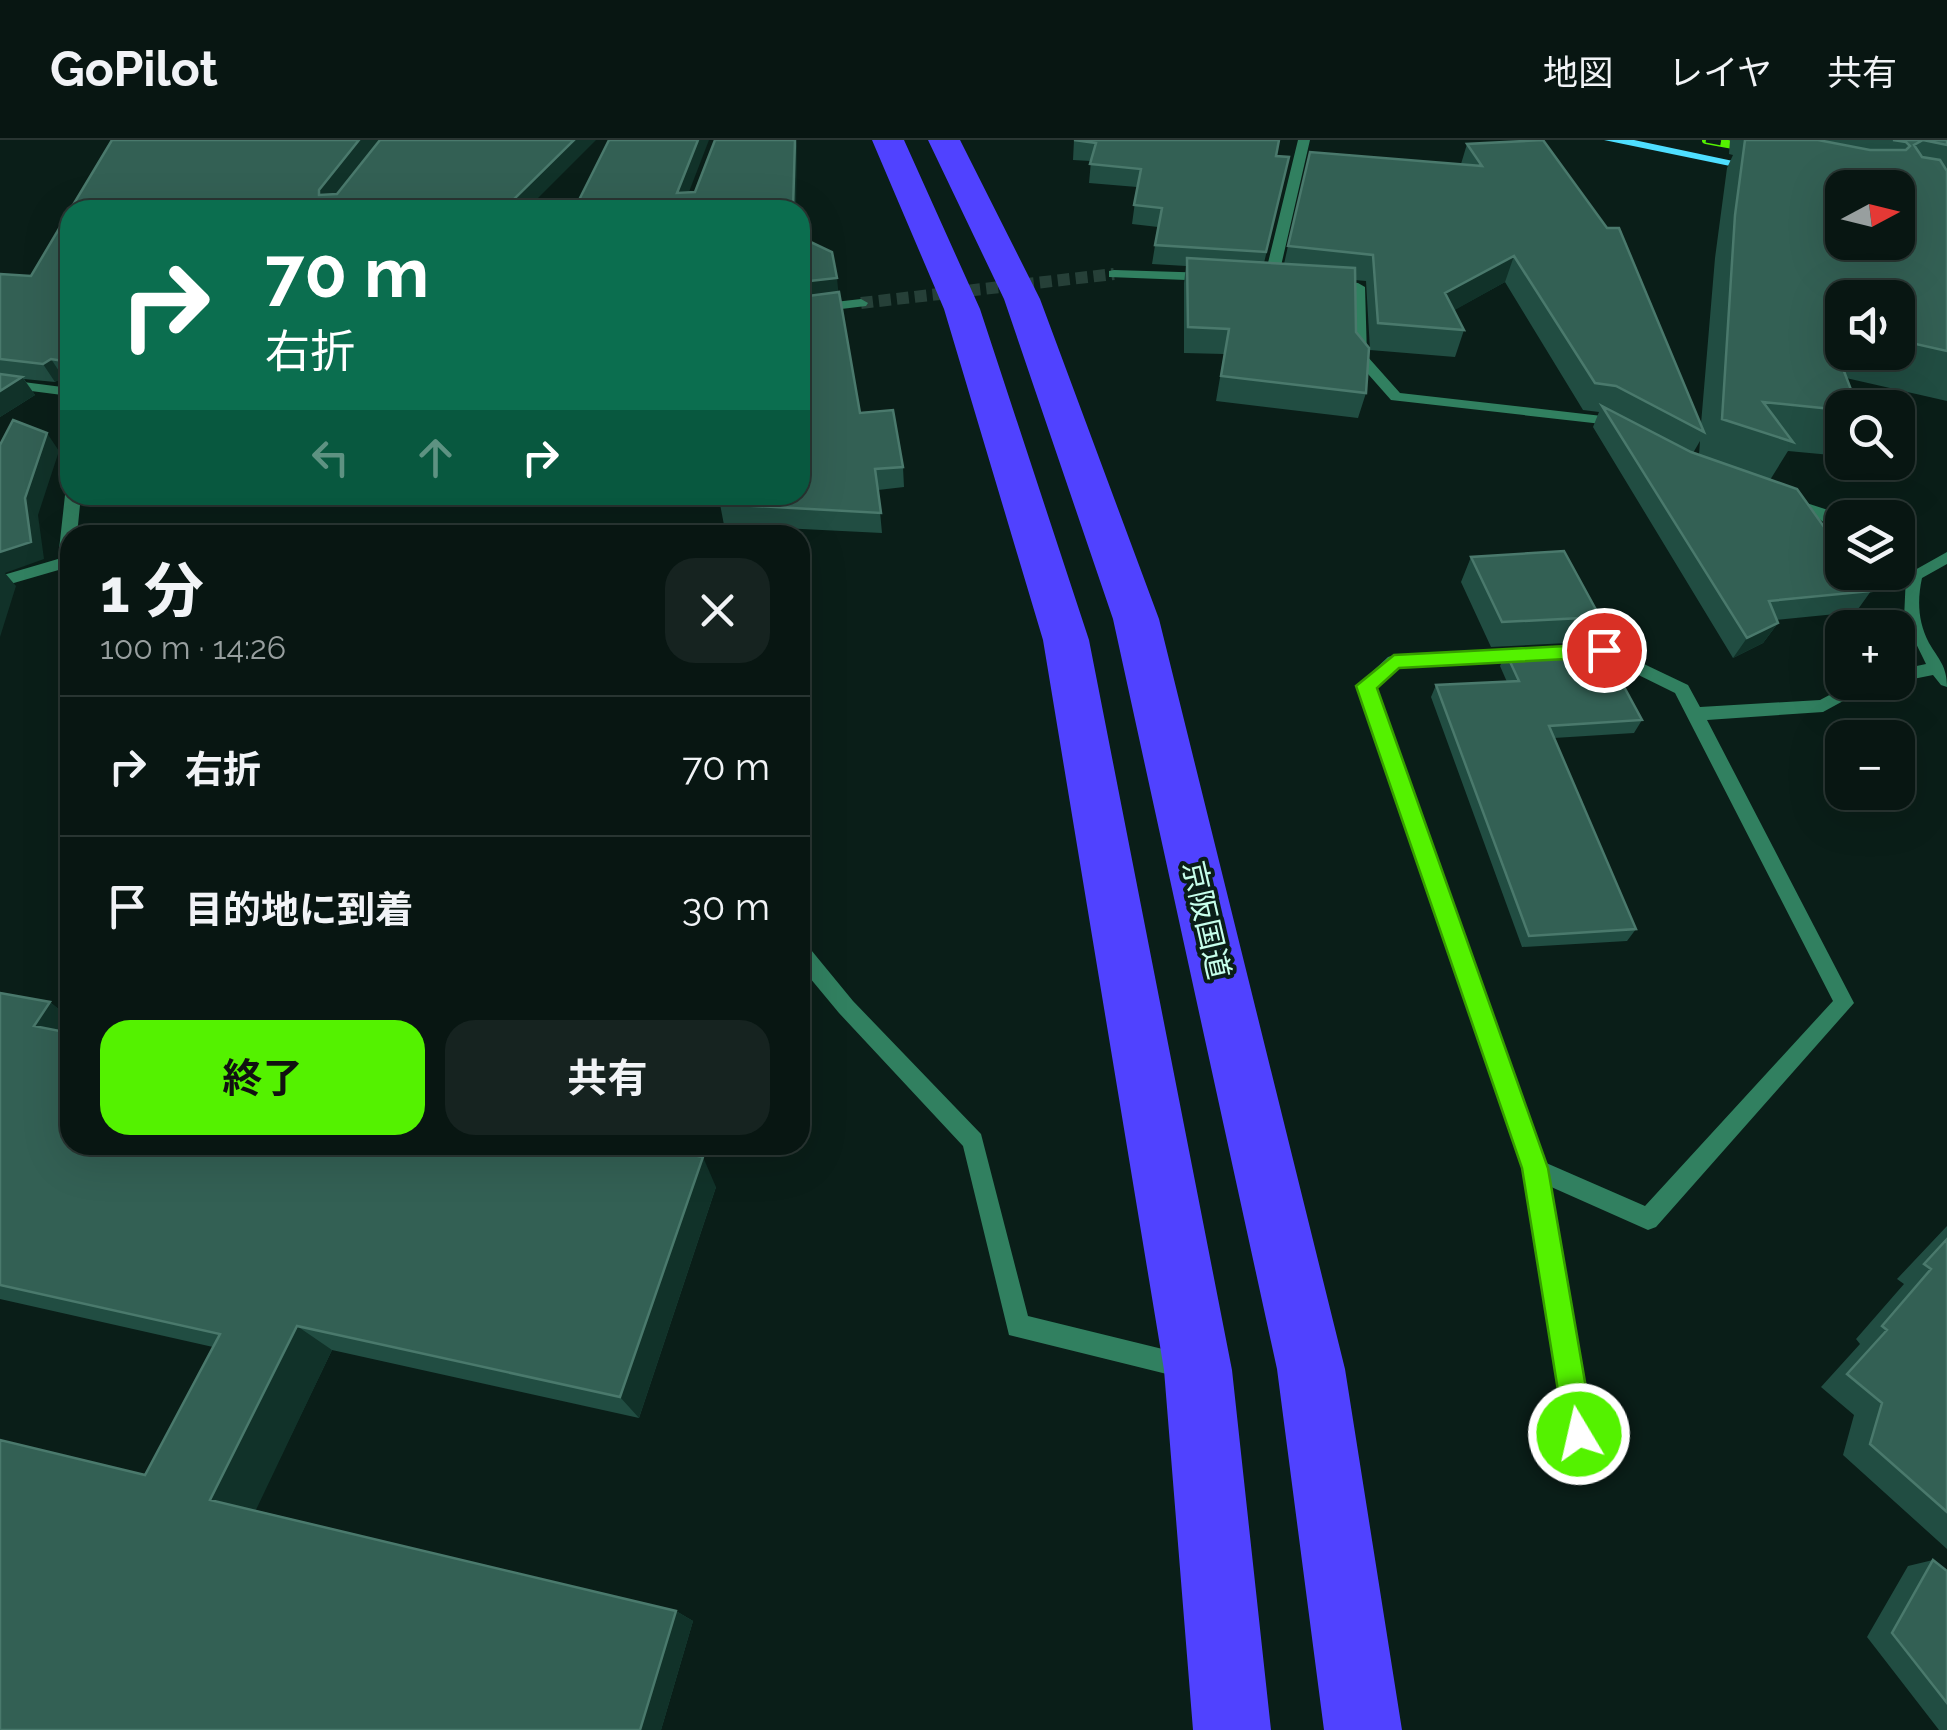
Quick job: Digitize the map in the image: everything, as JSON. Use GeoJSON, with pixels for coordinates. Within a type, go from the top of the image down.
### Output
{"type":"FeatureCollection","features":[{"type":"Feature","properties":{"kind":"highway"},"geometry":{"type":"LineString","coordinates":[[888,140],[962,309],[1066,640],[1198,1370],[1232,1730]]}},
{"type":"Feature","properties":{"kind":"highway","name":"京阪国道"},"geometry":{"type":"LineString","coordinates":[[944,140],[1022,299],[1136,619],[1311,1369],[1363,1730]]}},
{"type":"Feature","properties":{"kind":"main road"},"geometry":{"type":"LineString","coordinates":[[1612,140],[1779,172]]}},
{"type":"Feature","properties":{"kind":"street"},"geometry":{"type":"LineString","coordinates":[[1271,279],[1304,140]]}},
{"type":"Feature","properties":{"kind":"street"},"geometry":{"type":"LineString","coordinates":[[1114,274],[1232,278]]}},
{"type":"Feature","properties":{"kind":"street"},"geometry":{"type":"LineString","coordinates":[[1251,278],[1288,280]]}},
{"type":"Feature","properties":{"kind":"street"},"geometry":{"type":"LineString","coordinates":[[1306,282],[1358,287],[1360,357],[1396,397],[1602,420],[1618,430]]}},
{"type":"Feature","properties":{"kind":"street"},"geometry":{"type":"LineString","coordinates":[[810,309],[862,303]]}},
{"type":"Feature","properties":{"kind":"street"},"geometry":{"type":"LineString","coordinates":[[0,383],[60,391]]}},
{"type":"Feature","properties":{"kind":"street"},"geometry":{"type":"LineString","coordinates":[[1772,496],[1825,517]]}},
{"type":"Feature","properties":{"kind":"street"},"geometry":{"type":"LineString","coordinates":[[1915,568],[1947,556]]}},
{"type":"Feature","properties":{"kind":"street"},"geometry":{"type":"LineString","coordinates":[[0,582],[60,568]]}},
{"type":"Feature","properties":{"kind":"street"},"geometry":{"type":"LineString","coordinates":[[1907,590],[1920,643],[1942,674]]}},
{"type":"Feature","properties":{"kind":"street"},"geometry":{"type":"LineString","coordinates":[[1535,1168],[1648,1219],[1844,1003],[1682,689],[1604,650],[1394,662],[1366,686],[1535,1168],[1586,1472]]}},
{"type":"Feature","properties":{"kind":"street"},"geometry":{"type":"LineString","coordinates":[[1915,675],[1942,674]]}},
{"type":"Feature","properties":{"kind":"street"},"geometry":{"type":"LineString","coordinates":[[1697,714],[1823,706],[1835,700]]}},
{"type":"Feature","properties":{"kind":"street"},"geometry":{"type":"LineString","coordinates":[[810,963],[846,1007],[973,1141],[1018,1326],[1198,1370]]}},
{"type":"Feature","properties":{"kind":"building"},"geometry":{"type":"Polygon","coordinates":[[[112,140],[359,140],[319,195],[337,194],[380,140],[574,140],[513,200],[76,200],[112,140]]]}},
{"type":"Feature","properties":{"kind":"building"},"geometry":{"type":"Polygon","coordinates":[[[609,140],[698,140],[677,193],[695,192],[715,140],[795,140],[793,200],[579,200],[609,140]]]}},
{"type":"Feature","properties":{"kind":"building"},"geometry":{"type":"Polygon","coordinates":[[[1074,140],[1279,140],[1276,156],[1289,157],[1266,252],[1155,245],[1162,208],[1134,205],[1141,169],[1090,164],[1096,143],[1074,140]]]}},
{"type":"Feature","properties":{"kind":"building"},"geometry":{"type":"Polygon","coordinates":[[[1543,140],[1607,228],[1619,228],[1704,432],[1616,386],[1595,383],[1514,256],[1445,293],[1464,330],[1378,323],[1373,255],[1288,246],[1310,152],[1482,166],[1467,144],[1543,140]]]}},
{"type":"Feature","properties":{"kind":"building"},"geometry":{"type":"Polygon","coordinates":[[[1745,140],[1818,140],[1870,150],[1906,150],[1910,146],[1906,142],[1893,140],[1923,140],[1914,145],[1922,157],[1940,160],[1947,171],[1947,351],[1915,344],[1915,280],[1825,280],[1825,370],[1844,370],[1851,390],[1825,390],[1825,408],[1763,402],[1793,442],[1722,419],[1735,215],[1745,140]]]}},
{"type":"Feature","properties":{"kind":"building"},"geometry":{"type":"Polygon","coordinates":[[[60,227],[60,360],[51,359],[43,364],[0,359],[0,274],[31,276],[60,227]]]}},
{"type":"Feature","properties":{"kind":"building"},"geometry":{"type":"Polygon","coordinates":[[[810,242],[832,252],[837,278],[810,281],[810,242]]]}},
{"type":"Feature","properties":{"kind":"building"},"geometry":{"type":"Polygon","coordinates":[[[1187,258],[1355,268],[1356,332],[1369,348],[1366,393],[1221,376],[1229,329],[1188,327],[1187,258]]]}},
{"type":"Feature","properties":{"kind":"building"},"geometry":{"type":"Polygon","coordinates":[[[839,292],[860,413],[893,410],[903,467],[875,469],[881,513],[738,505],[810,505],[810,296],[839,292]]]}},
{"type":"Feature","properties":{"kind":"building"},"geometry":{"type":"Polygon","coordinates":[[[0,374],[22,377],[0,391],[0,374]]]}},
{"type":"Feature","properties":{"kind":"building"},"geometry":{"type":"Polygon","coordinates":[[[1602,406],[1691,452],[1797,489],[1825,528],[1825,590],[1871,591],[1769,601],[1778,623],[1747,638],[1602,406]]]}},
{"type":"Feature","properties":{"kind":"building"},"geometry":{"type":"Polygon","coordinates":[[[13,420],[47,433],[25,498],[31,542],[0,552],[0,445],[13,420]]]}},
{"type":"Feature","properties":{"kind":"building"},"geometry":{"type":"Polygon","coordinates":[[[1564,551],[1600,617],[1502,622],[1471,557],[1564,551]]]}},
{"type":"Feature","properties":{"kind":"building"},"geometry":{"type":"Polygon","coordinates":[[[1603,648],[1642,720],[1549,726],[1636,929],[1529,936],[1436,685],[1519,681],[1506,653],[1603,648]]]}},
{"type":"Feature","properties":{"kind":"building"},"geometry":{"type":"Polygon","coordinates":[[[0,993],[50,1002],[34,1026],[60,1031],[60,1155],[703,1157],[620,1397],[297,1326],[210,1500],[676,1611],[640,1730],[0,1730],[0,1440],[145,1475],[220,1334],[0,1285],[0,993]]]}},
{"type":"Feature","properties":{"kind":"building"},"geometry":{"type":"Polygon","coordinates":[[[1947,1239],[1947,1512],[1870,1444],[1882,1403],[1847,1374],[1887,1330],[1882,1326],[1931,1269],[1924,1264],[1947,1239]]]}},
{"type":"Feature","properties":{"kind":"building"},"geometry":{"type":"Polygon","coordinates":[[[1933,1560],[1947,1571],[1947,1703],[1892,1633],[1933,1560]]]}},
{"type":"Feature","properties":{"kind":"tunnel"},"geometry":{"type":"LineString","coordinates":[[861,303],[1114,274]]}},
{"type":"Feature","properties":{"kind":"railway"},"geometry":{"type":"LineString","coordinates":[[1706,140],[1755,149]]}},
{"type":"Feature","properties":{"kind":"route"},"geometry":{"type":"LineString","coordinates":[[1579,1434],[1535,1168],[1366,686],[1394,662],[1604,650]]}}]}
